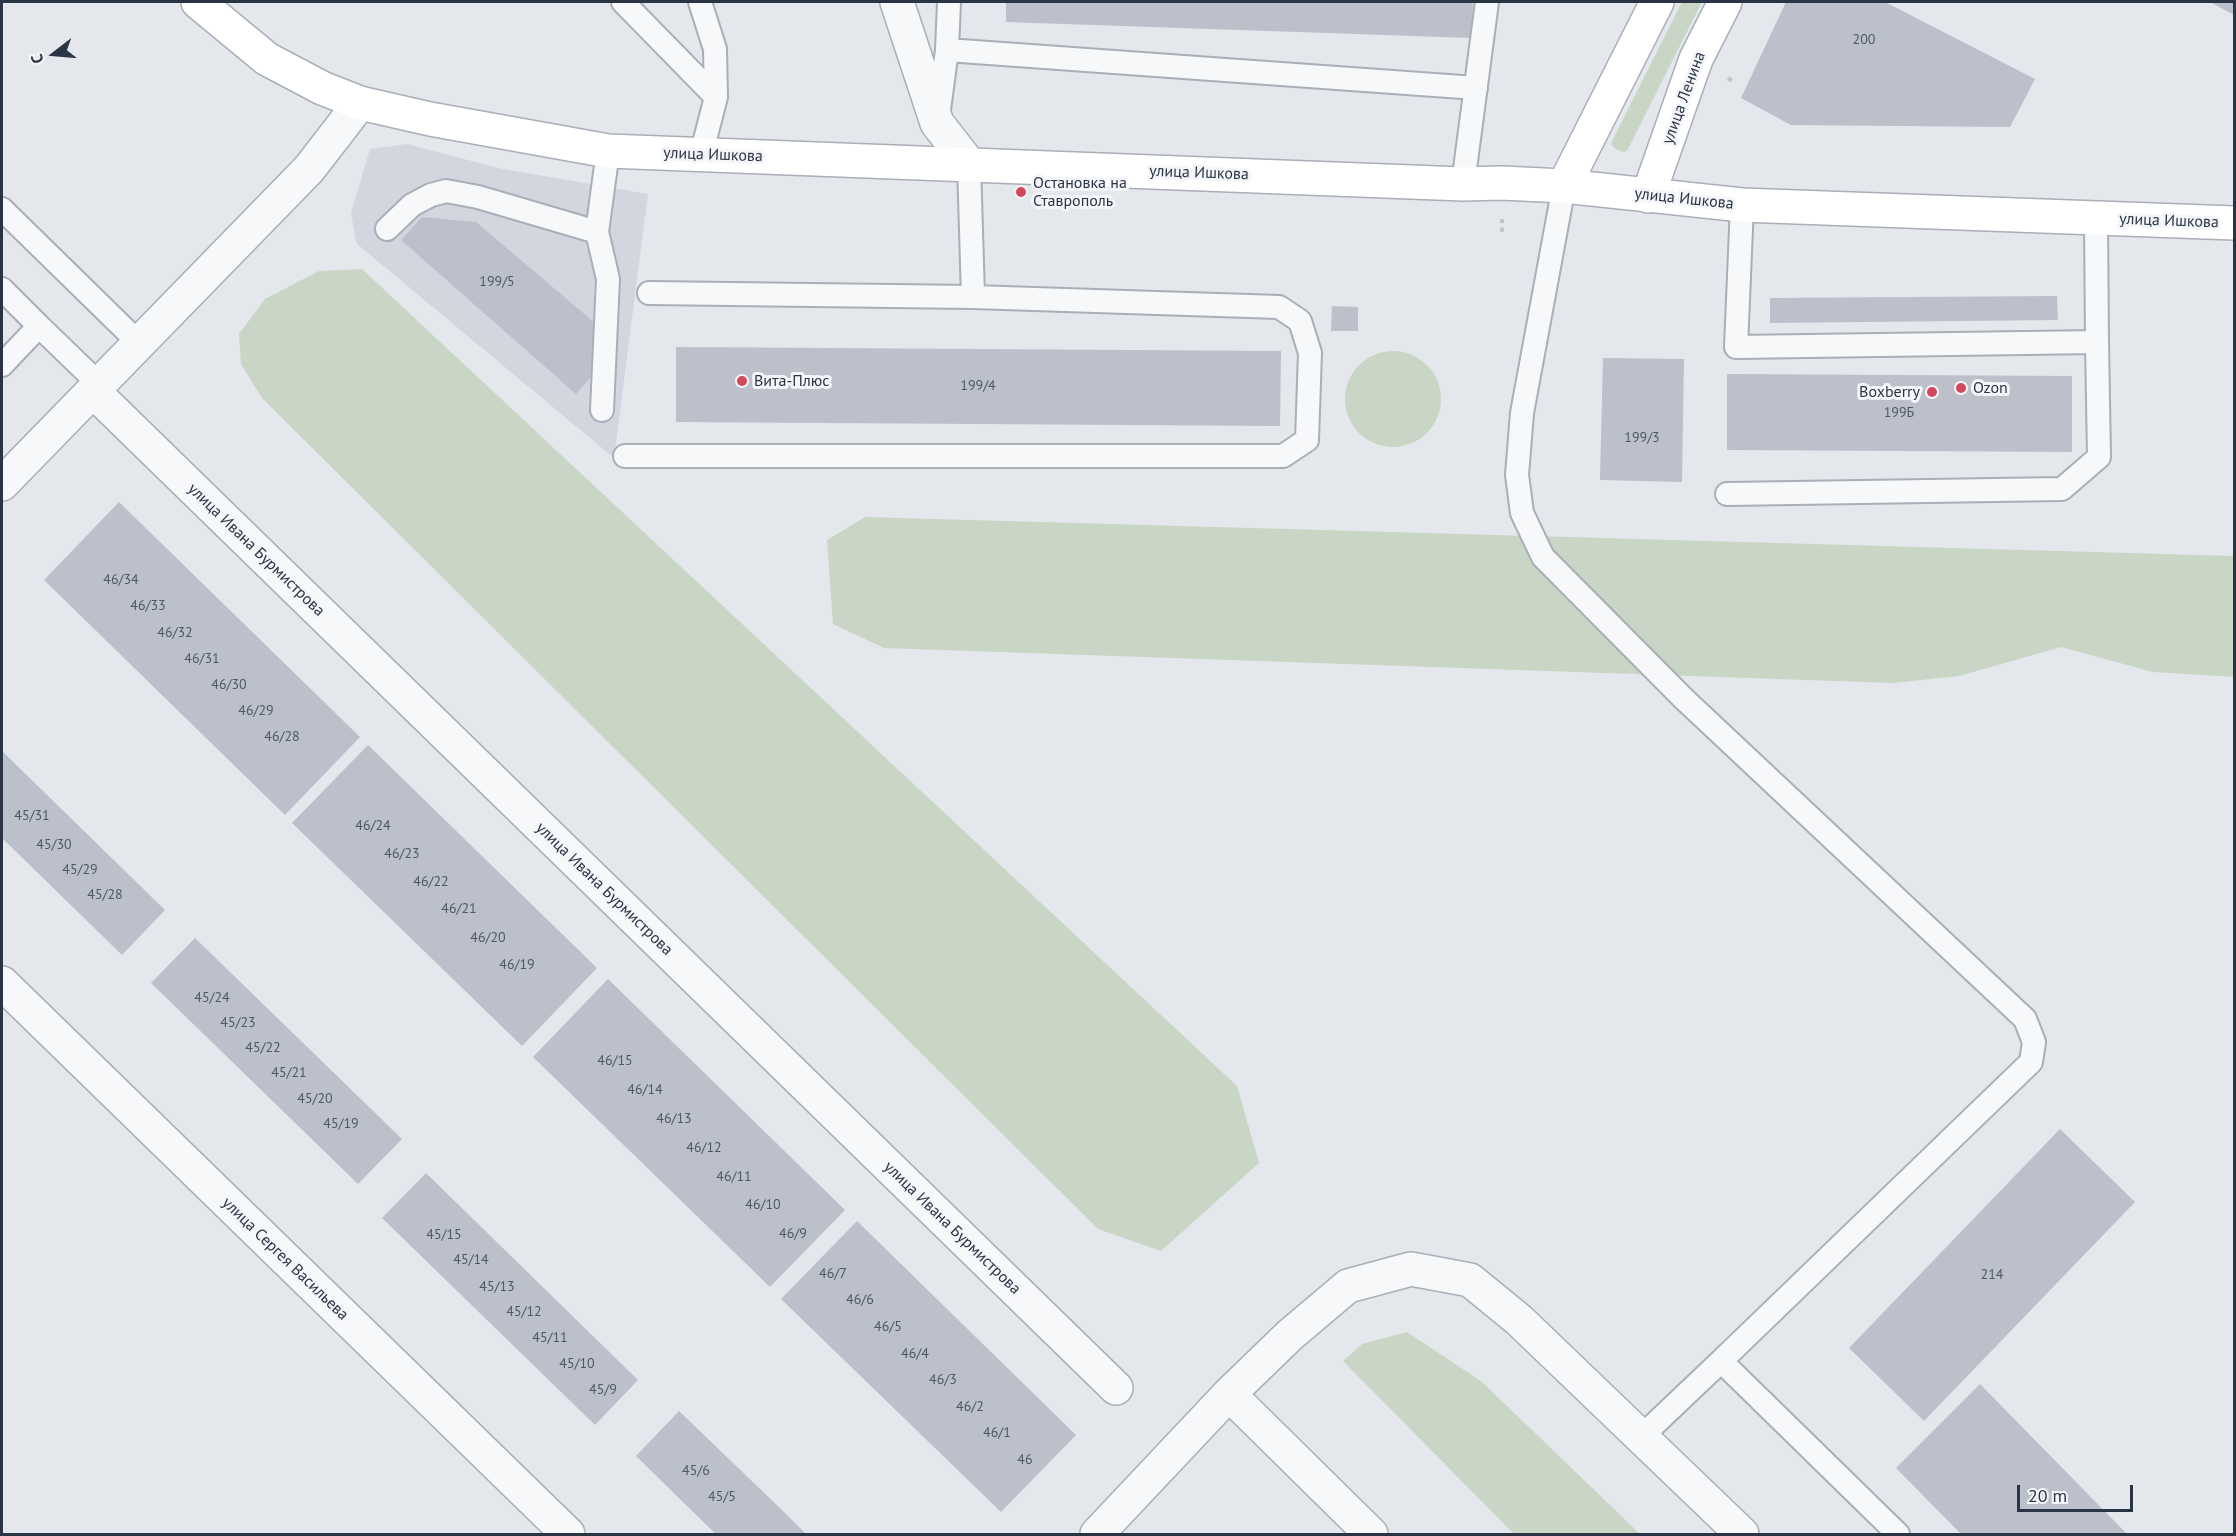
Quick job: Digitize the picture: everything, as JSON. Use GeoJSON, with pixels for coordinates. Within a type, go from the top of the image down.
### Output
{"type":"FeatureCollection","features":[{"type":"Feature","properties":{"kind":"street","name":"улица Ишкова"},"geometry":{"type":"LineString","coordinates":[[198,2],[267,60],[322,88],[360,103],[430,119],[608,151],[1463,184],[1502,183],[1564,186],[1742,205],[2235,223]]}},
{"type":"Feature","properties":{"kind":"street"},"geometry":{"type":"LineString","coordinates":[[897,2],[937,123],[969,164]]}},
{"type":"Feature","properties":{"kind":"street"},"geometry":{"type":"LineString","coordinates":[[1564,186],[1657,2]]}},
{"type":"Feature","properties":{"kind":"street","name":"улица Ленина"},"geometry":{"type":"LineString","coordinates":[[1648,196],[1696,59],[1725,2]]}},
{"type":"Feature","properties":{"kind":"street"},"geometry":{"type":"LineString","coordinates":[[2,484],[309,169],[360,103]]}},
{"type":"Feature","properties":{"kind":"street","name":"улица Ивана Бурмистрова"},"geometry":{"type":"LineString","coordinates":[[96,387],[1116,1388]]}},
{"type":"Feature","properties":{"kind":"street","name":"улица Сергея Васильева"},"geometry":{"type":"LineString","coordinates":[[2,983],[568,1534]]}},
{"type":"Feature","properties":{"kind":"street"},"geometry":{"type":"LineString","coordinates":[[1096,1534],[1229,1394],[1290,1335],[1348,1286],[1411,1269],[1470,1280],[1519,1320],[1742,1534]]}},
{"type":"Feature","properties":{"kind":"street"},"geometry":{"type":"LineString","coordinates":[[1229,1394],[1371,1534]]}},
{"type":"Feature","properties":{"kind":"lane"},"geometry":{"type":"LineString","coordinates":[[623,2],[716,97]]}},
{"type":"Feature","properties":{"kind":"lane"},"geometry":{"type":"LineString","coordinates":[[700,2],[715,49],[716,97],[701,155]]}},
{"type":"Feature","properties":{"kind":"lane"},"geometry":{"type":"LineString","coordinates":[[937,123],[947,50],[949,2]]}},
{"type":"Feature","properties":{"kind":"lane"},"geometry":{"type":"LineString","coordinates":[[1463,184],[1487,2]]}},
{"type":"Feature","properties":{"kind":"lane"},"geometry":{"type":"LineString","coordinates":[[947,50],[1476,88]]}},
{"type":"Feature","properties":{"kind":"lane"},"geometry":{"type":"LineString","coordinates":[[602,410],[608,279],[597,232],[608,151]]}},
{"type":"Feature","properties":{"kind":"lane"},"geometry":{"type":"LineString","coordinates":[[969,164],[973,297]]}},
{"type":"Feature","properties":{"kind":"lane"},"geometry":{"type":"LineString","coordinates":[[1564,186],[1522,413],[1517,475],[1522,513],[1543,557],[1684,699],[2025,1018],[2034,1042],[2031,1062],[1641,1437]]}},
{"type":"Feature","properties":{"kind":"lane"},"geometry":{"type":"LineString","coordinates":[[387,229],[412,205],[446,191],[478,197],[597,232]]}},
{"type":"Feature","properties":{"kind":"lane"},"geometry":{"type":"LineString","coordinates":[[1742,205],[1736,347],[2097,342]]}},
{"type":"Feature","properties":{"kind":"lane"},"geometry":{"type":"LineString","coordinates":[[2,209],[139,343]]}},
{"type":"Feature","properties":{"kind":"lane"},"geometry":{"type":"LineString","coordinates":[[1726,494],[2061,489],[2099,457],[2096,219]]}},
{"type":"Feature","properties":{"kind":"lane"},"geometry":{"type":"LineString","coordinates":[[2,289],[96,387]]}},
{"type":"Feature","properties":{"kind":"lane"},"geometry":{"type":"LineString","coordinates":[[626,456],[1283,456],[1308,440],[1311,353],[1300,321],[1279,307],[973,297],[649,293]]}},
{"type":"Feature","properties":{"kind":"lane"},"geometry":{"type":"LineString","coordinates":[[2,365],[39,326]]}},
{"type":"Feature","properties":{"kind":"lane"},"geometry":{"type":"LineString","coordinates":[[1721,1361],[1898,1534]]}},
{"type":"Feature","properties":{"kind":"shaded area"},"geometry":{"type":"Polygon","coordinates":[[[407,144],[498,168],[648,194],[614,458],[356,243],[351,213],[370,149],[407,144]]]}},
{"type":"Feature","properties":{"kind":"green space"},"geometry":{"type":"Polygon","coordinates":[[[1682,2],[1702,2],[1627,151],[1622,152],[1613,147],[1611,143],[1682,2]]]}},
{"type":"Feature","properties":{"kind":"green space"},"geometry":{"type":"Polygon","coordinates":[[[362,269],[1237,1086],[1259,1163],[1161,1251],[1098,1229],[262,398],[241,364],[239,334],[265,299],[319,271],[362,269]]]}},
{"type":"Feature","properties":{"kind":"green space"},"geometry":{"type":"Polygon","coordinates":[[[1393,351],[1411,355],[1427,365],[1437,381],[1441,399],[1437,417],[1427,433],[1411,443],[1393,447],[1375,443],[1359,433],[1349,417],[1345,399],[1349,381],[1359,365],[1375,355],[1393,351]]]}},
{"type":"Feature","properties":{"kind":"green space"},"geometry":{"type":"Polygon","coordinates":[[[865,517],[2234,556],[2234,677],[2153,672],[2061,647],[1959,676],[1893,683],[884,648],[833,624],[827,540],[865,517]]]}},
{"type":"Feature","properties":{"kind":"green space"},"geometry":{"type":"Polygon","coordinates":[[[1407,1332],[1481,1381],[1640,1534],[1514,1534],[1343,1361],[1362,1344],[1407,1332]]]}},
{"type":"Feature","properties":{"kind":"building"},"geometry":{"type":"Polygon","coordinates":[[[1006,2],[1473,2],[1472,38],[1006,22],[1006,2]]]}},
{"type":"Feature","properties":{"kind":"building"},"geometry":{"type":"Polygon","coordinates":[[[1786,2],[1885,2],[2035,79],[2010,127],[1791,125],[1741,98],[1786,2]]]}},
{"type":"Feature","properties":{"kind":"building"},"geometry":{"type":"Polygon","coordinates":[[[2210,2],[2234,2],[2234,15],[2210,2]]]}},
{"type":"Feature","properties":{"kind":"building"},"geometry":{"type":"Polygon","coordinates":[[[422,217],[476,222],[595,323],[596,371],[576,394],[401,240],[422,217]]]}},
{"type":"Feature","properties":{"kind":"building"},"geometry":{"type":"Polygon","coordinates":[[[2057,296],[2058,320],[1770,323],[1770,298],[2057,296]]]}},
{"type":"Feature","properties":{"kind":"building"},"geometry":{"type":"Polygon","coordinates":[[[1332,306],[1358,307],[1358,331],[1331,331],[1332,306]]]}},
{"type":"Feature","properties":{"kind":"building"},"geometry":{"type":"Polygon","coordinates":[[[676,347],[1281,351],[1280,426],[676,422],[676,347]]]}},
{"type":"Feature","properties":{"kind":"building"},"geometry":{"type":"Polygon","coordinates":[[[1603,358],[1684,359],[1682,482],[1600,480],[1603,358]]]}},
{"type":"Feature","properties":{"kind":"building"},"geometry":{"type":"Polygon","coordinates":[[[1727,374],[2072,376],[2072,452],[1727,450],[1727,374]]]}},
{"type":"Feature","properties":{"kind":"building"},"geometry":{"type":"Polygon","coordinates":[[[119,502],[360,737],[285,815],[44,580],[119,502]]]}},
{"type":"Feature","properties":{"kind":"building"},"geometry":{"type":"Polygon","coordinates":[[[368,745],[597,968],[522,1046],[292,823],[368,745]]]}},
{"type":"Feature","properties":{"kind":"building"},"geometry":{"type":"Polygon","coordinates":[[[2,751],[165,910],[122,955],[2,838],[2,751]]]}},
{"type":"Feature","properties":{"kind":"building"},"geometry":{"type":"Polygon","coordinates":[[[195,938],[402,1139],[358,1184],[151,983],[195,938]]]}},
{"type":"Feature","properties":{"kind":"building"},"geometry":{"type":"Polygon","coordinates":[[[608,979],[845,1210],[770,1287],[533,1057],[608,979]]]}},
{"type":"Feature","properties":{"kind":"building"},"geometry":{"type":"Polygon","coordinates":[[[2060,1129],[2135,1202],[1924,1421],[1849,1348],[2060,1129]]]}},
{"type":"Feature","properties":{"kind":"building"},"geometry":{"type":"Polygon","coordinates":[[[426,1173],[638,1380],[595,1425],[382,1218],[426,1173]]]}},
{"type":"Feature","properties":{"kind":"building"},"geometry":{"type":"Polygon","coordinates":[[[857,1221],[1076,1435],[1001,1512],[781,1299],[857,1221]]]}},
{"type":"Feature","properties":{"kind":"building"},"geometry":{"type":"Polygon","coordinates":[[[1980,1384],[2127,1534],[1961,1534],[1896,1468],[1980,1384]]]}},
{"type":"Feature","properties":{"kind":"building"},"geometry":{"type":"Polygon","coordinates":[[[679,1411],[806,1534],[716,1534],[688,1507],[636,1456],[679,1411]]]}},
{"type":"Feature","properties":{"kind":"place","name":"Остановка на Ставрополь"},"geometry":{"type":"Point","coordinates":[1021,192]}},
{"type":"Feature","properties":{"kind":"place","name":"Вита-Плюс"},"geometry":{"type":"Point","coordinates":[742,381]}},
{"type":"Feature","properties":{"kind":"place","name":"Ozon"},"geometry":{"type":"Point","coordinates":[1961,388]}},
{"type":"Feature","properties":{"kind":"place","name":"Boxberry"},"geometry":{"type":"Point","coordinates":[1932,392]}}]}
